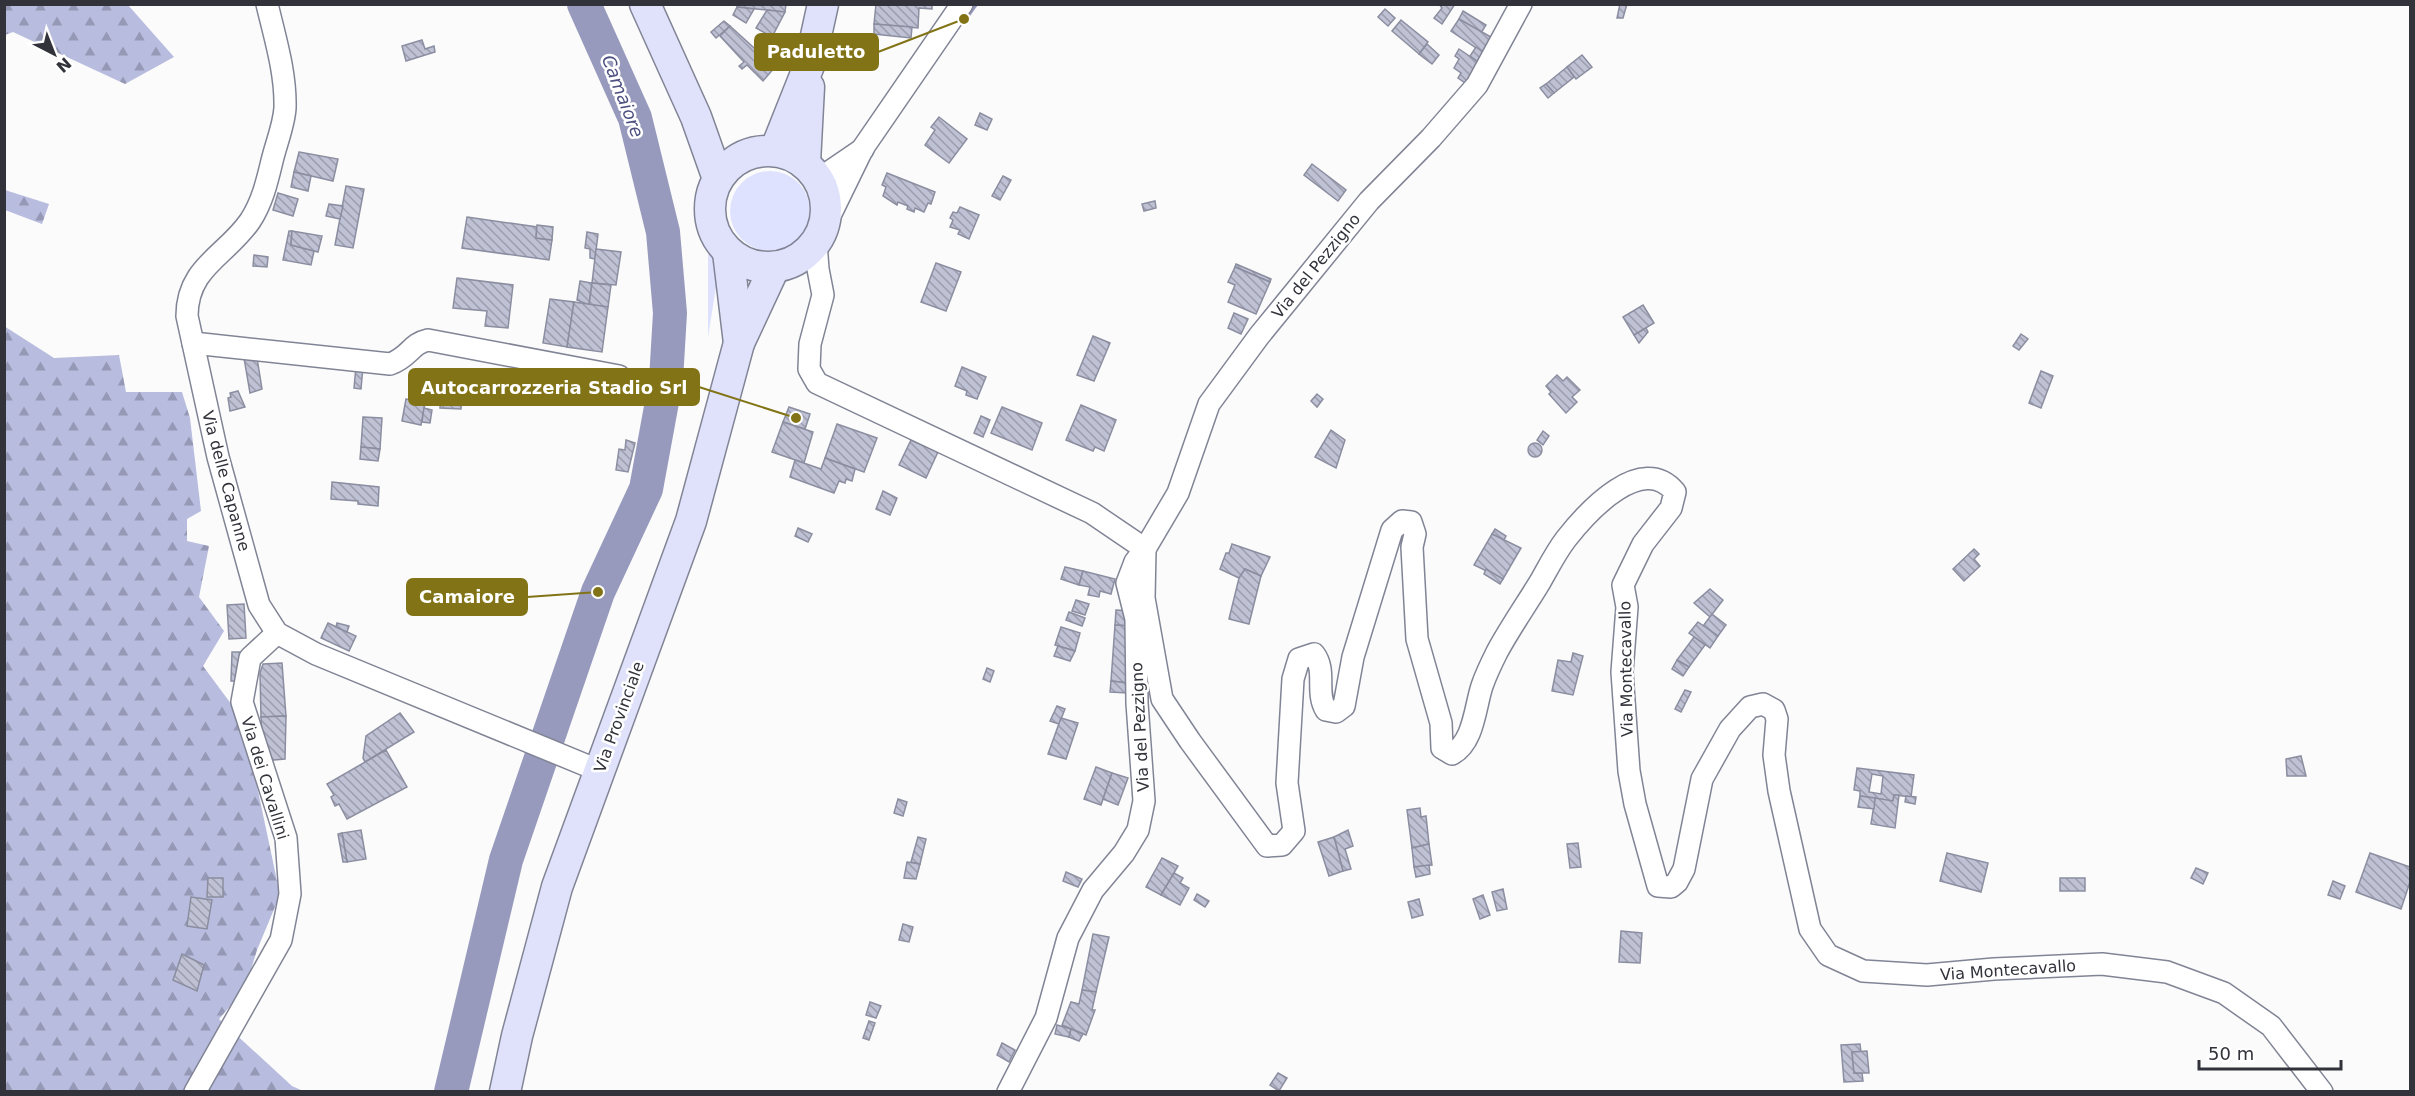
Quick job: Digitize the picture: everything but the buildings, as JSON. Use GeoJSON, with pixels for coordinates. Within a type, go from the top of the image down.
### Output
{"type":"FeatureCollection","features":[{"type":"Feature","properties":{"kind":"main road"},"geometry":{"type":"LineString","coordinates":[[645,4],[696,117],[718,179]]}},
{"type":"Feature","properties":{"kind":"main road"},"geometry":{"type":"LineString","coordinates":[[775,151],[810,63],[823,4]]}},
{"type":"Feature","properties":{"kind":"main road"},"geometry":{"type":"LineString","coordinates":[[728,252],[749,264],[774,268],[789,264],[815,250],[827,203],[812,171],[810,63]]}},
{"type":"Feature","properties":{"kind":"main road"},"geometry":{"type":"LineString","coordinates":[[696,117],[739,158]]}},
{"type":"Feature","properties":{"kind":"main road"},"geometry":{"type":"LineString","coordinates":[[718,179],[727,167],[739,158],[756,152],[775,151],[791,155],[812,171]]}},
{"type":"Feature","properties":{"kind":"main road","name":"Via Provinciale"},"geometry":{"type":"LineString","coordinates":[[718,179],[711,198],[710,218],[716,236],[728,252],[739,343]]}},
{"type":"Feature","properties":{"kind":"main road","name":"Via Provinciale"},"geometry":{"type":"LineString","coordinates":[[505,1092],[557,887],[691,521],[739,343],[774,268]]}},
{"type":"Feature","properties":{"kind":"street","name":"Via delle Capanne"},"geometry":{"type":"LineString","coordinates":[[267,4],[281,66],[285,109],[264,191],[249,221],[208,264],[192,285],[187,300],[187,316],[218,457],[259,604],[277,633],[316,654],[600,771]]}},
{"type":"Feature","properties":{"kind":"street"},"geometry":{"type":"LineString","coordinates":[[962,4],[863,148],[815,250],[823,295],[810,344],[809,369],[817,383],[1092,513],[1145,549]]}},
{"type":"Feature","properties":{"kind":"street","name":"Via del Pezzigno"},"geometry":{"type":"LineString","coordinates":[[1008,1092],[1047,1018],[1068,938],[1093,890],[1124,853],[1138,830],[1144,801],[1137,703],[1136,619],[1127,583],[1135,562],[1178,493],[1209,404],[1259,336],[1370,201],[1431,138],[1477,85],[1521,4]]}},
{"type":"Feature","properties":{"kind":"street"},"geometry":{"type":"LineString","coordinates":[[812,171],[863,148]]}},
{"type":"Feature","properties":{"kind":"street"},"geometry":{"type":"LineString","coordinates":[[193,343],[390,364],[403,360],[417,342],[428,340],[619,376]]}},
{"type":"Feature","properties":{"kind":"street","name":"Via Montecavallo"},"geometry":{"type":"LineString","coordinates":[[1145,549],[1144,598],[1162,699],[1267,846],[1282,845],[1294,831],[1287,783],[1293,679],[1299,659],[1314,654],[1321,663],[1320,701],[1326,710],[1336,712],[1344,706],[1356,648],[1392,531],[1402,521],[1411,522],[1415,534],[1412,546],[1417,639],[1441,723],[1442,748],[1452,754],[1459,750],[1469,734],[1483,684],[1497,653],[1566,539],[1608,496],[1635,479],[1655,478],[1667,483],[1675,492],[1671,508],[1643,544],[1623,585],[1627,607],[1622,672],[1629,771],[1635,804],[1658,886],[1671,887],[1677,882],[1684,869],[1702,779],[1730,729],[1750,707],[1763,704],[1774,710],[1777,719],[1774,755],[1779,792],[1810,929],[1828,955],[1863,971],[1927,975],[2102,964],[2167,972],[2224,993],[2271,1026],[2322,1092]]}},
{"type":"Feature","properties":{"kind":"street","name":"Via dei Cavallini"},"geometry":{"type":"LineString","coordinates":[[195,1092],[281,940],[290,894],[286,838],[242,702],[250,658],[277,633]]}},
{"type":"Feature","properties":{"kind":"shaded area"},"geometry":{"type":"Polygon","coordinates":[[[770,171],[785,174],[798,183],[807,196],[810,211],[807,226],[798,239],[785,248],[770,251],[755,248],[742,239],[733,226],[730,211],[733,196],[742,183],[755,174],[770,171]]]}},
{"type":"Feature","properties":{"kind":"shaded area"},"geometry":{"type":"Polygon","coordinates":[[[708,239],[721,256],[708,337],[708,239]]]}},
{"type":"Feature","properties":{"kind":"green space"},"geometry":{"type":"Polygon","coordinates":[[[4,5],[128,5],[174,57],[125,84],[13,32],[5,35],[4,5]]]}},
{"type":"Feature","properties":{"kind":"green space"},"geometry":{"type":"Polygon","coordinates":[[[5,190],[49,204],[42,224],[5,210],[5,190]]]}},
{"type":"Feature","properties":{"kind":"green space"},"geometry":{"type":"Polygon","coordinates":[[[4,326],[54,358],[119,355],[126,392],[182,392],[190,418],[201,511],[187,519],[187,541],[209,546],[199,597],[224,631],[203,666],[243,720],[280,895],[257,950],[245,989],[219,1019],[292,1086],[303,1091],[5,1091],[4,326]]]}},
{"type":"Feature","properties":{"kind":"waterway","name":"Camaiore"},"geometry":{"type":"LineString","coordinates":[[451,1092],[506,860],[598,592],[646,489],[666,380],[670,313],[663,232],[635,118],[584,4]]}},
{"type":"Feature","properties":{"kind":"waterway"},"geometry":{"type":"LineString","coordinates":[[967,15],[975,4]]}},
{"type":"Feature","properties":{"kind":"place","name":"Paduletto"},"geometry":{"type":"Point","coordinates":[964,19]}},
{"type":"Feature","properties":{"kind":"place","name":"Autocarrozzeria Stadio Srl"},"geometry":{"type":"Point","coordinates":[796,418]}},
{"type":"Feature","properties":{"kind":"place","name":"Camaiore"},"geometry":{"type":"Point","coordinates":[598,592]}}]}
